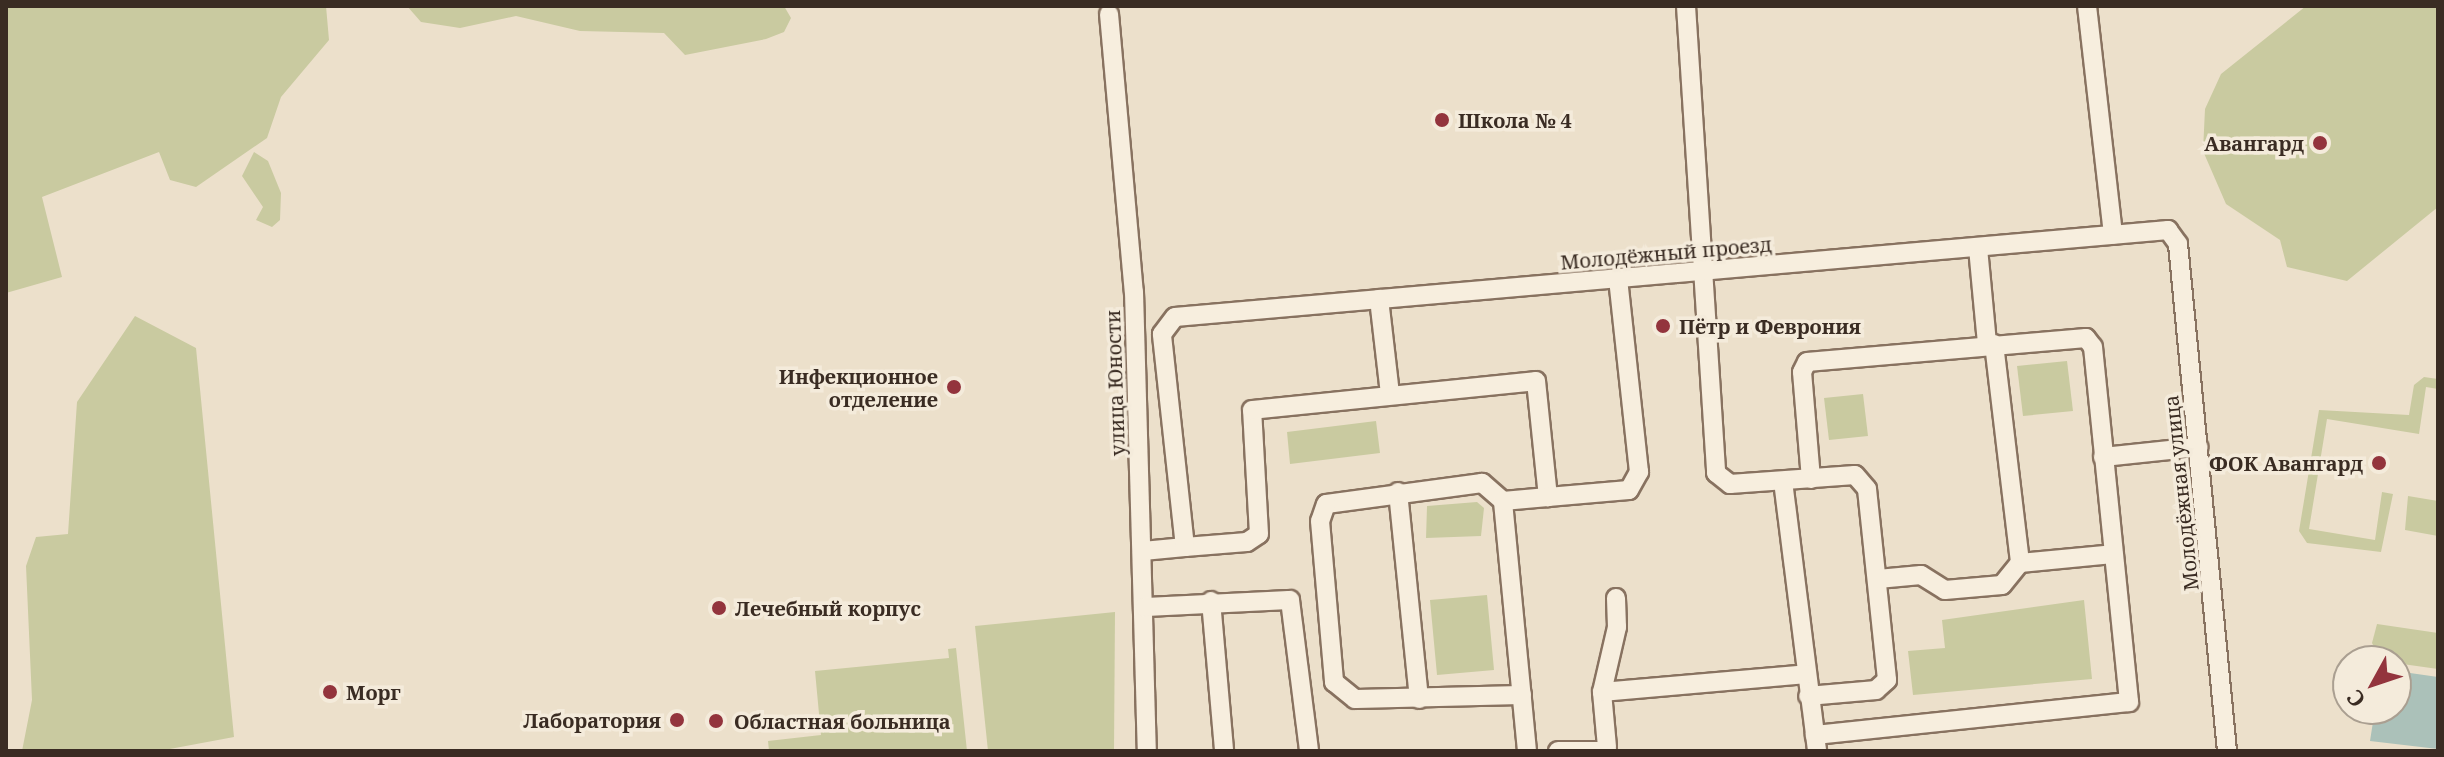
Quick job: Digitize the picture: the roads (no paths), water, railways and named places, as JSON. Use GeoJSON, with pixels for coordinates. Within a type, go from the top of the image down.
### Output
{"type":"FeatureCollection","features":[{"type":"Feature","properties":{"kind":"street"},"geometry":{"type":"LineString","coordinates":[[1686,6],[1699,272],[1716,473],[1730,484],[1855,475],[1865,483],[1878,579],[1885,686],[1808,696]]}},
{"type":"Feature","properties":{"kind":"street"},"geometry":{"type":"LineString","coordinates":[[2087,6],[2113,235]]}},
{"type":"Feature","properties":{"kind":"street","name":"улица Юности"},"geometry":{"type":"LineString","coordinates":[[1109,14],[1127,165],[1145,607],[1147,751]]}},
{"type":"Feature","properties":{"kind":"street","name":"Молодёжный проезд"},"geometry":{"type":"LineString","coordinates":[[1185,547],[1165,324],[1175,317],[2113,235],[2173,233]]}},
{"type":"Feature","properties":{"kind":"street","name":"Молодёжная улица"},"geometry":{"type":"LineString","coordinates":[[2173,233],[2198,447],[2227,751]]}},
{"type":"Feature","properties":{"kind":"street"},"geometry":{"type":"LineString","coordinates":[[1978,248],[2020,563]]}},
{"type":"Feature","properties":{"kind":"street"},"geometry":{"type":"LineString","coordinates":[[1503,501],[1620,494],[1636,483],[1618,280]]}},
{"type":"Feature","properties":{"kind":"street"},"geometry":{"type":"LineString","coordinates":[[1379,299],[1390,394]]}},
{"type":"Feature","properties":{"kind":"street"},"geometry":{"type":"LineString","coordinates":[[1783,481],[1816,743],[2126,706],[2090,342],[2081,336],[1807,362],[1802,372],[1811,479]]}},
{"type":"Feature","properties":{"kind":"street"},"geometry":{"type":"LineString","coordinates":[[1143,551],[1247,542],[1259,534],[1252,410],[1536,381],[1548,497]]}},
{"type":"Feature","properties":{"kind":"street"},"geometry":{"type":"LineString","coordinates":[[2103,457],[2198,447]]}},
{"type":"Feature","properties":{"kind":"street"},"geometry":{"type":"LineString","coordinates":[[1522,695],[1355,699],[1334,682],[1322,511],[1335,499],[1482,483],[1503,501],[1522,695],[1527,751]]}},
{"type":"Feature","properties":{"kind":"street"},"geometry":{"type":"LineString","coordinates":[[1398,492],[1419,699]]}},
{"type":"Feature","properties":{"kind":"street"},"geometry":{"type":"LineString","coordinates":[[1878,579],[1921,575],[1945,590],[2002,585],[2020,563],[2113,554]]}},
{"type":"Feature","properties":{"kind":"street"},"geometry":{"type":"LineString","coordinates":[[1558,751],[1607,749],[1602,692],[1617,627],[1616,598]]}},
{"type":"Feature","properties":{"kind":"street"},"geometry":{"type":"LineString","coordinates":[[1145,607],[1211,601],[1290,600],[1309,751]]}},
{"type":"Feature","properties":{"kind":"street"},"geometry":{"type":"LineString","coordinates":[[1211,601],[1224,751]]}},
{"type":"Feature","properties":{"kind":"street"},"geometry":{"type":"LineString","coordinates":[[1602,692],[1806,674]]}},
{"type":"Feature","properties":{"kind":"water"},"geometry":{"type":"Polygon","coordinates":[[[2412,673],[2438,677],[2438,749],[2370,741],[2372,725],[2412,725],[2412,673]]]}},
{"type":"Feature","properties":{"kind":"place","name":"Школа № 4"},"geometry":{"type":"Point","coordinates":[1442,120]}},
{"type":"Feature","properties":{"kind":"place","name":"Авангард"},"geometry":{"type":"Point","coordinates":[2320,143]}},
{"type":"Feature","properties":{"kind":"place","name":"Пётр и Феврония"},"geometry":{"type":"Point","coordinates":[1663,326]}},
{"type":"Feature","properties":{"kind":"place","name":"Инфекционное отделение"},"geometry":{"type":"Point","coordinates":[954,387]}},
{"type":"Feature","properties":{"kind":"place","name":"ФОК Авангард"},"geometry":{"type":"Point","coordinates":[2379,463]}},
{"type":"Feature","properties":{"kind":"place","name":"Лечебный корпус"},"geometry":{"type":"Point","coordinates":[719,608]}},
{"type":"Feature","properties":{"kind":"place","name":"Морг"},"geometry":{"type":"Point","coordinates":[330,692]}},
{"type":"Feature","properties":{"kind":"place","name":"Лаборатория"},"geometry":{"type":"Point","coordinates":[677,720]}},
{"type":"Feature","properties":{"kind":"place","name":"Областная больница"},"geometry":{"type":"Point","coordinates":[716,721]}}]}
